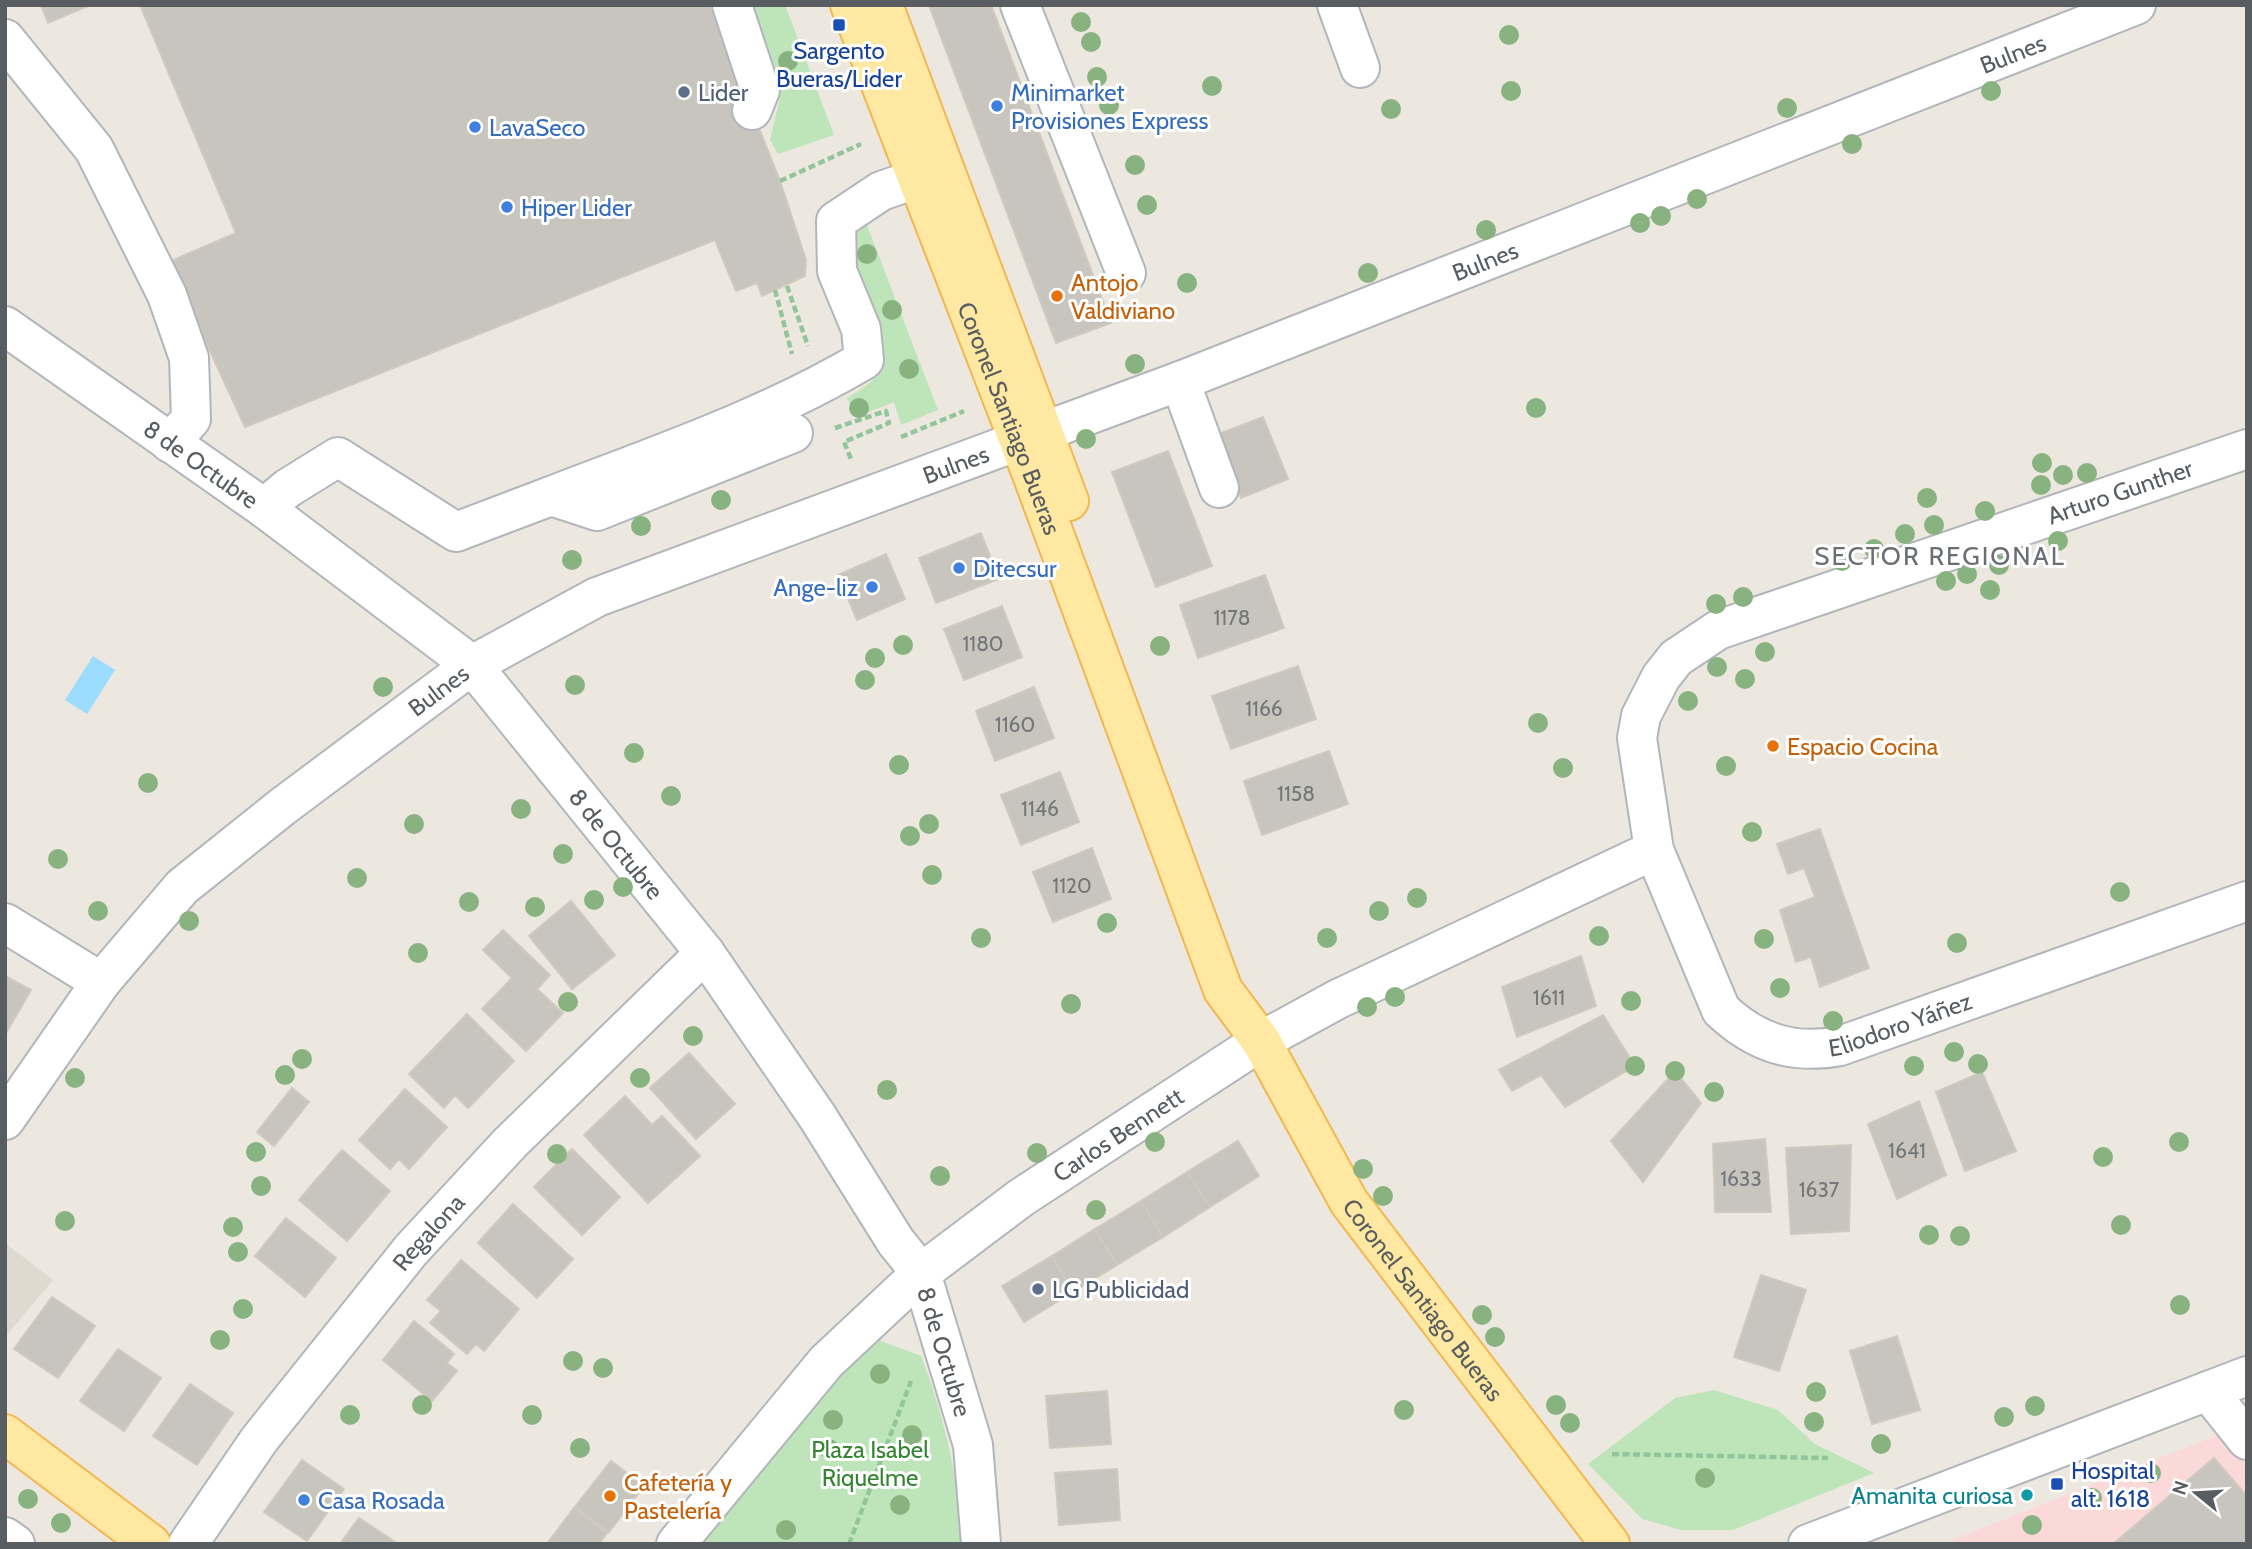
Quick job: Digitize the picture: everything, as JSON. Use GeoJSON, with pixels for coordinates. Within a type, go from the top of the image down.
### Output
{"type":"FeatureCollection","features":[{"type":"Feature","properties":{"kind":"main road","name":"Coronel Santiago Bueras"},"geometry":{"type":"LineString","coordinates":[[850,5],[916,179],[1031,435]]}},
{"type":"Feature","properties":{"kind":"main road","name":"Coronel Santiago Bueras"},"geometry":{"type":"LineString","coordinates":[[883,5],[1031,435],[1233,984],[1349,1202],[1610,1544]]}},
{"type":"Feature","properties":{"kind":"main road"},"geometry":{"type":"LineString","coordinates":[[5,1434],[151,1544]]}},
{"type":"Feature","properties":{"kind":"street"},"geometry":{"type":"LineString","coordinates":[[732,5],[760,90],[752,110]]}},
{"type":"Feature","properties":{"kind":"street"},"geometry":{"type":"LineString","coordinates":[[1020,5],[1126,273]]}},
{"type":"Feature","properties":{"kind":"street"},"geometry":{"type":"LineString","coordinates":[[1337,5],[1360,68]]}},
{"type":"Feature","properties":{"kind":"street","name":"Bulnes"},"geometry":{"type":"LineString","coordinates":[[5,1120],[102,982],[182,887],[282,807],[472,665],[597,597],[1180,381],[2136,5]]}},
{"type":"Feature","properties":{"kind":"street"},"geometry":{"type":"LineString","coordinates":[[5,40],[94,149],[167,295],[189,358],[191,419],[170,443]]}},
{"type":"Feature","properties":{"kind":"street"},"geometry":{"type":"LineString","coordinates":[[264,508],[288,488],[338,457],[456,531],[733,426],[821,385],[864,360],[861,328],[837,271],[836,221],[881,191],[916,179]]}},
{"type":"Feature","properties":{"kind":"street","name":"8 de Octubre"},"geometry":{"type":"LineString","coordinates":[[5,326],[264,508],[472,665],[705,953],[817,1116],[896,1242],[920,1273],[973,1445],[981,1544]]}},
{"type":"Feature","properties":{"kind":"street"},"geometry":{"type":"LineString","coordinates":[[1180,381],[1219,488]]}},
{"type":"Feature","properties":{"kind":"street"},"geometry":{"type":"LineString","coordinates":[[551,496],[597,511],[793,433]]}},
{"type":"Feature","properties":{"kind":"street","name":"Arturo Gunther"},"geometry":{"type":"LineString","coordinates":[[1654,850],[1637,738],[1641,716],[1661,677],[1676,657],[1696,642],[1718,629],[2247,449]]}},
{"type":"Feature","properties":{"kind":"street","name":"Eliodoro Yáñez"},"geometry":{"type":"LineString","coordinates":[[1654,850],[1721,1010],[1758,1038],[1800,1050],[1840,1046],[2247,901]]}},
{"type":"Feature","properties":{"kind":"street","name":"Carlos Bennett"},"geometry":{"type":"LineString","coordinates":[[676,1544],[826,1362],[920,1273],[1022,1197],[1261,1041],[1338,999],[1654,850]]}},
{"type":"Feature","properties":{"kind":"street"},"geometry":{"type":"LineString","coordinates":[[5,923],[102,982]]}},
{"type":"Feature","properties":{"kind":"street","name":"Regalona"},"geometry":{"type":"LineString","coordinates":[[188,1544],[259,1440],[411,1250],[510,1143],[705,953]]}},
{"type":"Feature","properties":{"kind":"street"},"geometry":{"type":"LineString","coordinates":[[1808,1544],[2247,1376]]}},
{"type":"Feature","properties":{"kind":"street"},"geometry":{"type":"LineString","coordinates":[[2208,1391],[2247,1440]]}},
{"type":"Feature","properties":{"kind":"street"},"geometry":{"type":"LineString","coordinates":[[5,1537],[15,1544]]}},
{"type":"Feature","properties":{"kind":"path"},"geometry":{"type":"LineString","coordinates":[[780,181],[862,144]]}},
{"type":"Feature","properties":{"kind":"path"},"geometry":{"type":"LineString","coordinates":[[849,1544],[914,1374]]}},
{"type":"Feature","properties":{"kind":"path"},"geometry":{"type":"LineString","coordinates":[[1612,1454],[1828,1458]]}},
{"type":"Feature","properties":{"kind":"shaded area"},"geometry":{"type":"Polygon","coordinates":[[[5,1243],[53,1280],[5,1337],[5,1243]]]}},
{"type":"Feature","properties":{"kind":"shaded area"},"geometry":{"type":"Polygon","coordinates":[[[2247,1424],[2247,1544],[1942,1544],[2236,1428],[2247,1424]]]}},
{"type":"Feature","properties":{"kind":"green space"},"geometry":{"type":"Polygon","coordinates":[[[745,5],[785,5],[834,135],[778,154],[770,140],[780,98],[745,5]]]}},
{"type":"Feature","properties":{"kind":"green space"},"geometry":{"type":"Polygon","coordinates":[[[865,220],[938,410],[901,425],[894,402],[856,417],[847,398],[874,379],[880,370],[883,353],[881,335],[850,269],[847,252],[850,236],[865,220]]]}},
{"type":"Feature","properties":{"kind":"green space","name":"Plaza Isabel Riquelme"},"geometry":{"type":"Polygon","coordinates":[[[870,1337],[921,1356],[949,1449],[963,1544],[698,1544],[870,1337]]]}},
{"type":"Feature","properties":{"kind":"green space"},"geometry":{"type":"Polygon","coordinates":[[[1714,1390],[1778,1410],[1815,1444],[1874,1473],[1733,1530],[1681,1530],[1642,1519],[1588,1464],[1675,1398],[1714,1390]]]}},
{"type":"Feature","properties":{"kind":"water"},"geometry":{"type":"Polygon","coordinates":[[[93,656],[115,670],[87,714],[65,700],[93,656]]]}},
{"type":"Feature","properties":{"kind":"building"},"geometry":{"type":"Polygon","coordinates":[[[41,5],[90,5],[48,23],[41,5]]]}},
{"type":"Feature","properties":{"kind":"building","name":"Hiper Lider"},"geometry":{"type":"Polygon","coordinates":[[[140,5],[710,5],[780,181],[806,260],[805,276],[762,296],[757,283],[736,291],[715,240],[245,427],[169,262],[236,233],[140,5]]]}},
{"type":"Feature","properties":{"kind":"building"},"geometry":{"type":"Polygon","coordinates":[[[929,5],[991,5],[1111,323],[1056,343],[929,5]]]}},
{"type":"Feature","properties":{"kind":"building"},"geometry":{"type":"Polygon","coordinates":[[[1263,417],[1288,479],[1241,498],[1216,435],[1263,417]]]}},
{"type":"Feature","properties":{"kind":"building"},"geometry":{"type":"Polygon","coordinates":[[[1168,451],[1212,566],[1156,587],[1112,472],[1168,451]]]}},
{"type":"Feature","properties":{"kind":"building","name":"Ditecsur"},"geometry":{"type":"Polygon","coordinates":[[[981,533],[999,579],[936,603],[919,558],[981,533]]]}},
{"type":"Feature","properties":{"kind":"building","name":"Ange-liz"},"geometry":{"type":"Polygon","coordinates":[[[886,554],[905,599],[857,620],[838,575],[886,554]]]}},
{"type":"Feature","properties":{"kind":"building"},"geometry":{"type":"Polygon","coordinates":[[[1265,575],[1284,628],[1198,658],[1180,605],[1265,575]]]}},
{"type":"Feature","properties":{"kind":"building"},"geometry":{"type":"Polygon","coordinates":[[[1002,606],[1022,657],[964,680],[944,629],[1002,606]]]}},
{"type":"Feature","properties":{"kind":"building"},"geometry":{"type":"Polygon","coordinates":[[[1298,666],[1316,719],[1231,749],[1212,696],[1298,666]]]}},
{"type":"Feature","properties":{"kind":"building"},"geometry":{"type":"Polygon","coordinates":[[[1034,687],[1054,738],[995,761],[976,711],[1034,687]]]}},
{"type":"Feature","properties":{"kind":"building"},"geometry":{"type":"Polygon","coordinates":[[[1329,751],[1348,804],[1262,835],[1244,781],[1329,751]]]}},
{"type":"Feature","properties":{"kind":"building"},"geometry":{"type":"Polygon","coordinates":[[[1060,772],[1079,822],[1021,845],[1001,795],[1060,772]]]}},
{"type":"Feature","properties":{"kind":"building"},"geometry":{"type":"Polygon","coordinates":[[[1820,829],[1869,968],[1820,987],[1811,957],[1796,962],[1780,910],[1815,897],[1804,868],[1788,874],[1777,844],[1820,829]]]}},
{"type":"Feature","properties":{"kind":"building"},"geometry":{"type":"Polygon","coordinates":[[[1092,848],[1111,899],[1053,922],[1033,872],[1092,848]]]}},
{"type":"Feature","properties":{"kind":"building"},"geometry":{"type":"Polygon","coordinates":[[[571,901],[615,955],[572,989],[529,936],[571,901]]]}},
{"type":"Feature","properties":{"kind":"building"},"geometry":{"type":"Polygon","coordinates":[[[503,930],[550,975],[537,989],[563,1013],[526,1051],[482,1009],[512,978],[483,950],[503,930]]]}},
{"type":"Feature","properties":{"kind":"building"},"geometry":{"type":"Polygon","coordinates":[[[1581,956],[1596,1006],[1517,1037],[1502,987],[1581,956]]]}},
{"type":"Feature","properties":{"kind":"building"},"geometry":{"type":"Polygon","coordinates":[[[5,976],[31,990],[5,1035],[5,976]]]}},
{"type":"Feature","properties":{"kind":"building"},"geometry":{"type":"Polygon","coordinates":[[[467,1014],[514,1061],[468,1108],[455,1095],[444,1108],[409,1074],[467,1014]]]}},
{"type":"Feature","properties":{"kind":"building"},"geometry":{"type":"Polygon","coordinates":[[[1603,1015],[1635,1066],[1565,1107],[1541,1075],[1512,1091],[1499,1070],[1603,1015]]]}},
{"type":"Feature","properties":{"kind":"building"},"geometry":{"type":"Polygon","coordinates":[[[689,1053],[735,1104],[696,1139],[650,1088],[689,1053]]]}},
{"type":"Feature","properties":{"kind":"building"},"geometry":{"type":"Polygon","coordinates":[[[1675,1071],[1701,1103],[1643,1182],[1611,1141],[1675,1071]]]}},
{"type":"Feature","properties":{"kind":"building"},"geometry":{"type":"Polygon","coordinates":[[[1982,1072],[2016,1151],[1965,1171],[1936,1092],[1982,1072]]]}},
{"type":"Feature","properties":{"kind":"building"},"geometry":{"type":"Polygon","coordinates":[[[292,1088],[309,1102],[274,1146],[257,1132],[292,1088]]]}},
{"type":"Feature","properties":{"kind":"building"},"geometry":{"type":"Polygon","coordinates":[[[405,1089],[447,1127],[409,1169],[399,1159],[390,1169],[359,1140],[405,1089]]]}},
{"type":"Feature","properties":{"kind":"building"},"geometry":{"type":"Polygon","coordinates":[[[625,1096],[652,1125],[662,1116],[700,1156],[648,1203],[584,1135],[625,1096]]]}},
{"type":"Feature","properties":{"kind":"building"},"geometry":{"type":"Polygon","coordinates":[[[1919,1101],[1946,1175],[1897,1199],[1868,1124],[1919,1101]]]}},
{"type":"Feature","properties":{"kind":"building"},"geometry":{"type":"Polygon","coordinates":[[[1765,1139],[1771,1212],[1715,1212],[1713,1144],[1765,1139]]]}},
{"type":"Feature","properties":{"kind":"building"},"geometry":{"type":"Polygon","coordinates":[[[1238,1141],[1259,1176],[1210,1207],[1187,1172],[1238,1141]]]}},
{"type":"Feature","properties":{"kind":"building"},"geometry":{"type":"Polygon","coordinates":[[[1851,1145],[1849,1231],[1791,1234],[1786,1148],[1851,1145]]]}},
{"type":"Feature","properties":{"kind":"building"},"geometry":{"type":"Polygon","coordinates":[[[572,1149],[620,1197],[582,1235],[534,1187],[572,1149]]]}},
{"type":"Feature","properties":{"kind":"building"},"geometry":{"type":"Polygon","coordinates":[[[342,1150],[390,1191],[347,1241],[299,1200],[342,1150]]]}},
{"type":"Feature","properties":{"kind":"building"},"geometry":{"type":"Polygon","coordinates":[[[1187,1172],[1210,1207],[1163,1237],[1141,1201],[1187,1172]]]}},
{"type":"Feature","properties":{"kind":"building"},"geometry":{"type":"Polygon","coordinates":[[[1141,1201],[1163,1237],[1117,1265],[1095,1229],[1141,1201]]]}},
{"type":"Feature","properties":{"kind":"building"},"geometry":{"type":"Polygon","coordinates":[[[513,1204],[573,1259],[537,1298],[478,1243],[513,1204]]]}},
{"type":"Feature","properties":{"kind":"building"},"geometry":{"type":"Polygon","coordinates":[[[286,1218],[336,1258],[305,1297],[255,1256],[286,1218]]]}},
{"type":"Feature","properties":{"kind":"building"},"geometry":{"type":"Polygon","coordinates":[[[1095,1229],[1117,1265],[1073,1292],[1052,1256],[1095,1229]]]}},
{"type":"Feature","properties":{"kind":"building","name":"LG Publicidad"},"geometry":{"type":"Polygon","coordinates":[[[1052,1256],[1073,1292],[1024,1322],[1002,1286],[1052,1256]]]}},
{"type":"Feature","properties":{"kind":"building"},"geometry":{"type":"Polygon","coordinates":[[[461,1260],[519,1309],[484,1351],[476,1344],[467,1354],[430,1323],[441,1311],[427,1300],[461,1260]]]}},
{"type":"Feature","properties":{"kind":"building"},"geometry":{"type":"Polygon","coordinates":[[[1761,1275],[1806,1290],[1779,1371],[1734,1357],[1761,1275]]]}},
{"type":"Feature","properties":{"kind":"building"},"geometry":{"type":"Polygon","coordinates":[[[52,1297],[95,1326],[58,1378],[14,1349],[52,1297]]]}},
{"type":"Feature","properties":{"kind":"building"},"geometry":{"type":"Polygon","coordinates":[[[414,1321],[454,1354],[447,1363],[457,1371],[432,1401],[383,1360],[414,1321]]]}},
{"type":"Feature","properties":{"kind":"building"},"geometry":{"type":"Polygon","coordinates":[[[1897,1336],[1920,1410],[1872,1424],[1850,1351],[1897,1336]]]}},
{"type":"Feature","properties":{"kind":"building"},"geometry":{"type":"Polygon","coordinates":[[[118,1349],[161,1378],[124,1431],[80,1401],[118,1349]]]}},
{"type":"Feature","properties":{"kind":"building"},"geometry":{"type":"Polygon","coordinates":[[[190,1384],[233,1413],[197,1465],[153,1436],[190,1384]]]}},
{"type":"Feature","properties":{"kind":"building"},"geometry":{"type":"Polygon","coordinates":[[[1107,1391],[1111,1444],[1050,1448],[1046,1396],[1107,1391]]]}},
{"type":"Feature","properties":{"kind":"building"},"geometry":{"type":"Polygon","coordinates":[[[2214,1458],[2247,1496],[2247,1544],[2113,1544],[2214,1458]]]}},
{"type":"Feature","properties":{"kind":"building","name":"Casa Rosada"},"geometry":{"type":"Polygon","coordinates":[[[302,1460],[344,1489],[307,1541],[264,1512],[302,1460]]]}},
{"type":"Feature","properties":{"kind":"building","name":"Cafetería y Pastelería"},"geometry":{"type":"Polygon","coordinates":[[[611,1461],[644,1486],[609,1532],[575,1507],[611,1461]]]}},
{"type":"Feature","properties":{"kind":"building"},"geometry":{"type":"Polygon","coordinates":[[[1117,1469],[1120,1520],[1059,1525],[1055,1473],[1117,1469]]]}},
{"type":"Feature","properties":{"kind":"building"},"geometry":{"type":"Polygon","coordinates":[[[574,1508],[607,1533],[599,1544],[547,1544],[574,1508]]]}},
{"type":"Feature","properties":{"kind":"building"},"geometry":{"type":"Polygon","coordinates":[[[359,1518],[398,1544],[340,1544],[359,1518]]]}},
{"type":"Feature","properties":{"kind":"place","name":"Sargento Bueras/Lider"},"geometry":{"type":"Point","coordinates":[839,25]}},
{"type":"Feature","properties":{"kind":"place","name":"Lider"},"geometry":{"type":"Point","coordinates":[684,92]}},
{"type":"Feature","properties":{"kind":"place","name":"Minimarket Provisiones Express"},"geometry":{"type":"Point","coordinates":[997,106]}},
{"type":"Feature","properties":{"kind":"place","name":"LavaSeco"},"geometry":{"type":"Point","coordinates":[475,127]}},
{"type":"Feature","properties":{"kind":"place","name":"Hiper Lider"},"geometry":{"type":"Point","coordinates":[507,207]}},
{"type":"Feature","properties":{"kind":"place","name":"Antojo Valdiviano"},"geometry":{"type":"Point","coordinates":[1057,296]}},
{"type":"Feature","properties":{"kind":"place","name":"Ditecsur"},"geometry":{"type":"Point","coordinates":[959,568]}},
{"type":"Feature","properties":{"kind":"place","name":"Ange-liz"},"geometry":{"type":"Point","coordinates":[872,587]}},
{"type":"Feature","properties":{"kind":"place","name":"Espacio Cocina"},"geometry":{"type":"Point","coordinates":[1773,746]}},
{"type":"Feature","properties":{"kind":"place","name":"LG Publicidad"},"geometry":{"type":"Point","coordinates":[1038,1289]}},
{"type":"Feature","properties":{"kind":"place","name":"Hospital alt. 1618"},"geometry":{"type":"Point","coordinates":[2057,1484]}},
{"type":"Feature","properties":{"kind":"place","name":"Amanita curiosa"},"geometry":{"type":"Point","coordinates":[2027,1495]}},
{"type":"Feature","properties":{"kind":"place","name":"Cafetería y Pastelería"},"geometry":{"type":"Point","coordinates":[610,1496]}},
{"type":"Feature","properties":{"kind":"place","name":"Casa Rosada"},"geometry":{"type":"Point","coordinates":[304,1500]}},
{"type":"Feature","properties":{"kind":"district","name":"SECTOR REGIONAL"},"geometry":{"type":"Point","coordinates":[1940,556]}}]}
